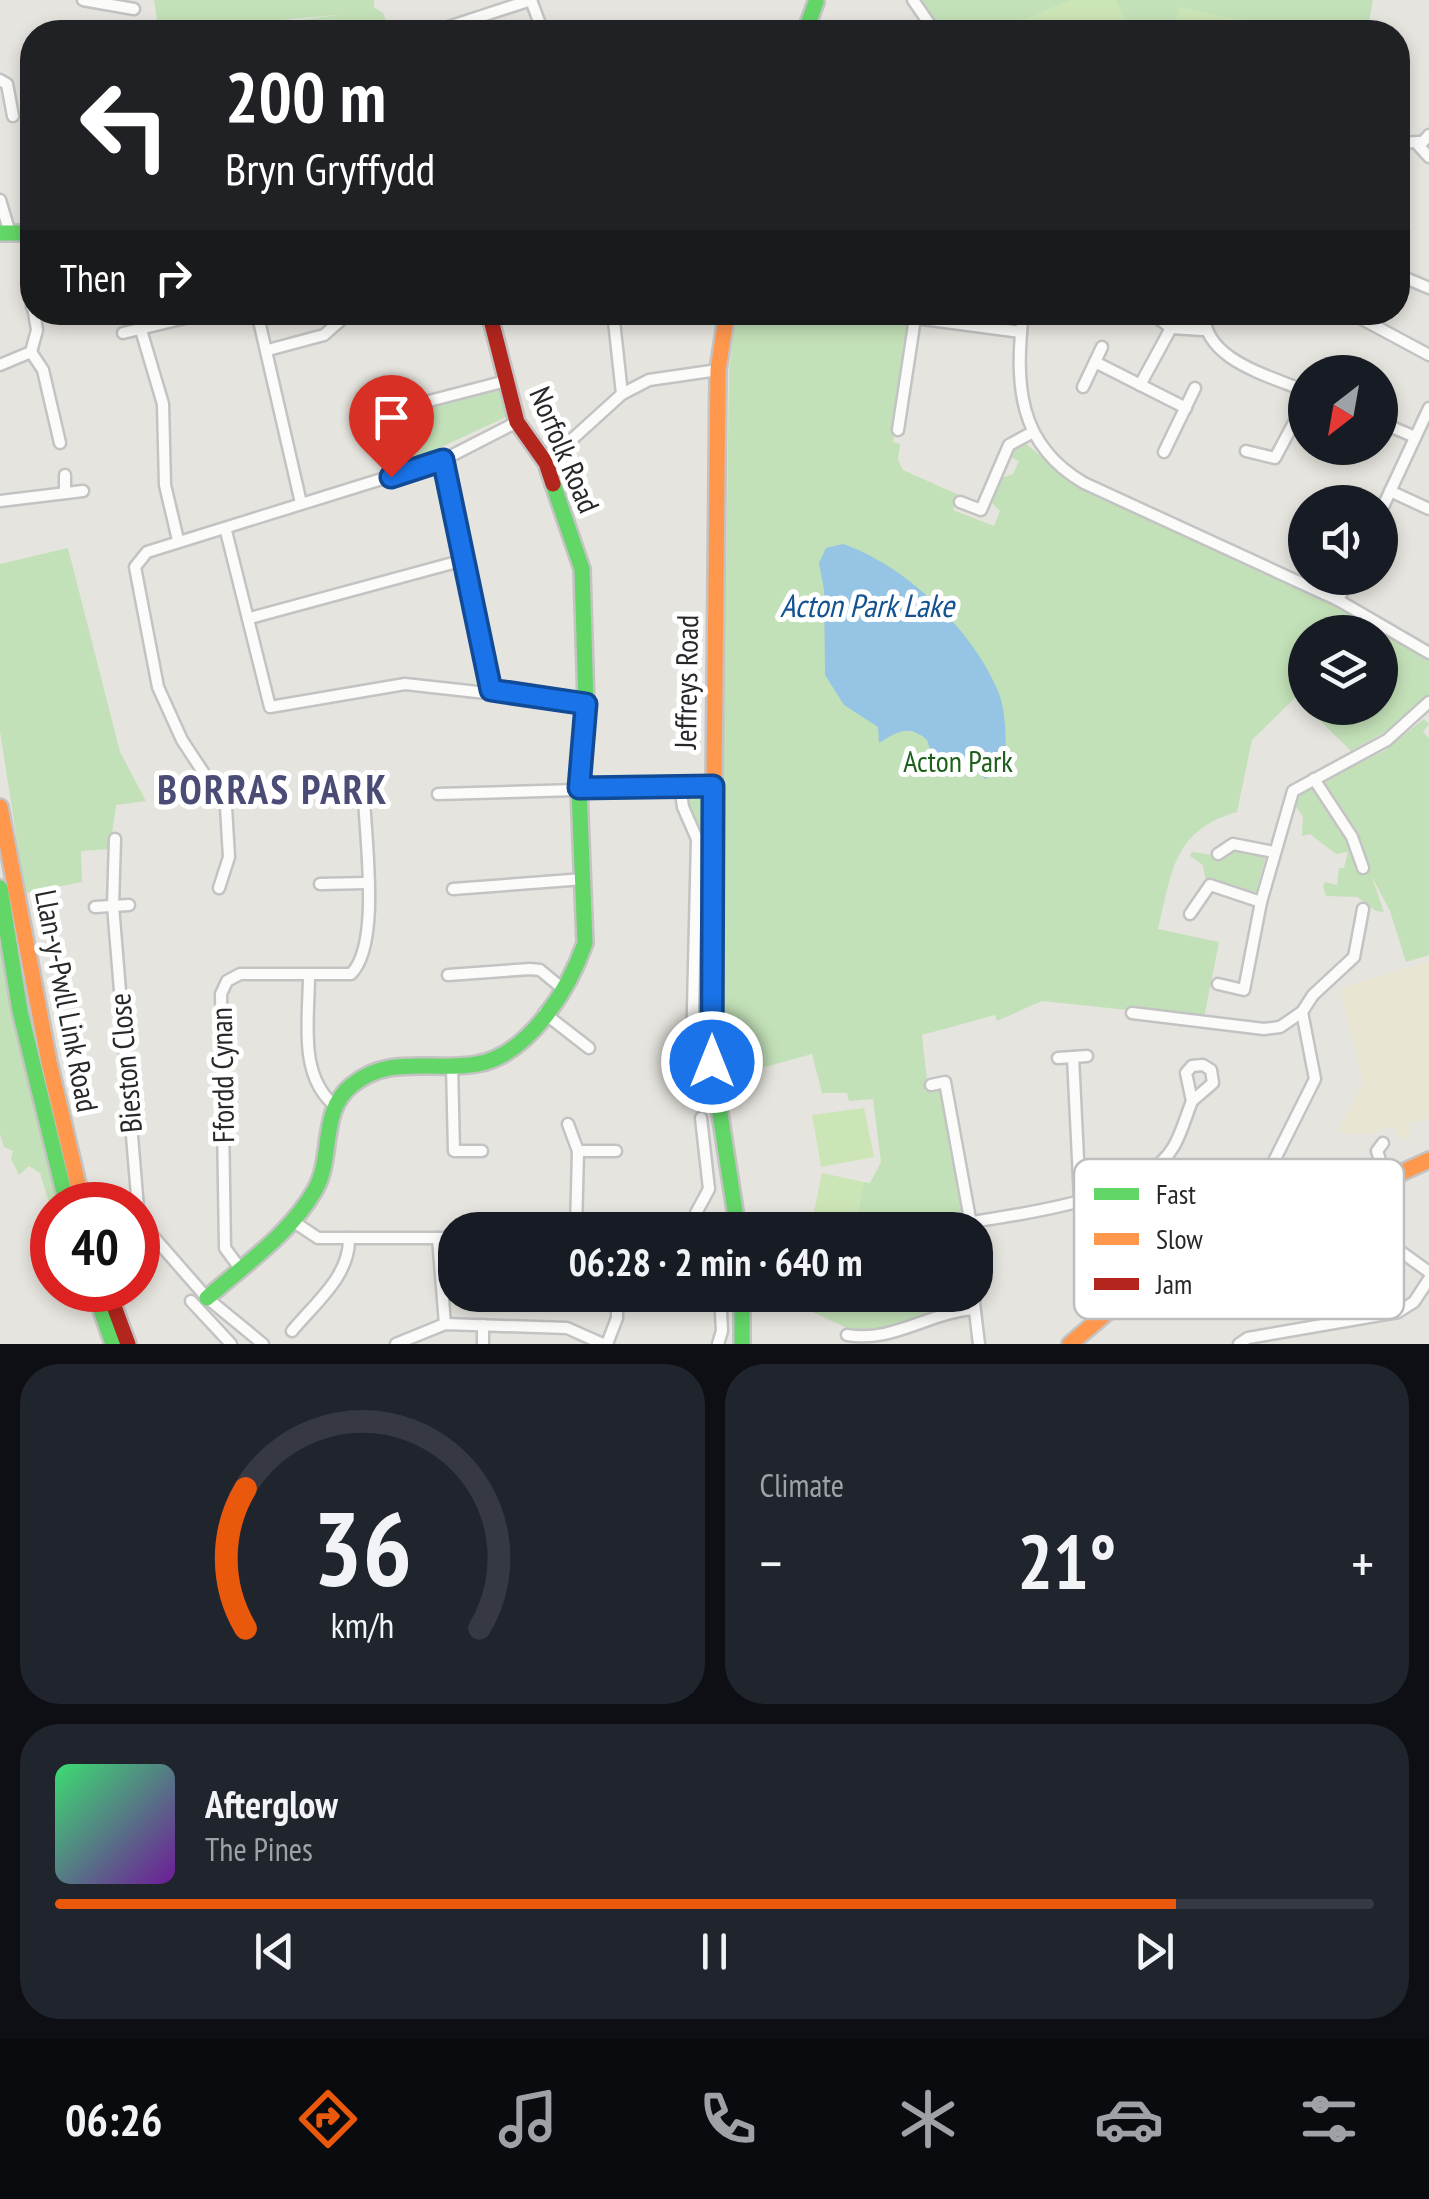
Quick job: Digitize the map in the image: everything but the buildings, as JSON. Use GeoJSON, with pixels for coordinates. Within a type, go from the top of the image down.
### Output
{"type":"FeatureCollection","features":[{"type":"Feature","properties":{"kind":"main road","name":"Norfolk Road"},"geometry":{"type":"LineString","coordinates":[[334,1105],[370,1073],[384,1068],[482,1064],[508,1050],[564,988],[579,966],[585,943],[579,788],[586,704],[582,569],[546,463],[517,422],[493,325]]}},
{"type":"Feature","properties":{"kind":"main road","name":"Jeffreys Road"},"geometry":{"type":"LineString","coordinates":[[724,325],[718,370],[712,1062],[735,1212]]}},
{"type":"Feature","properties":{"kind":"main road","name":"Llan-y-Pwll Link Road"},"geometry":{"type":"LineString","coordinates":[[0,808],[49,1062],[78,1182]]}},
{"type":"Feature","properties":{"kind":"main road","name":"Llan-y-Pwll Link Road"},"geometry":{"type":"LineString","coordinates":[[0,888],[20,1011],[61,1182]]}},
{"type":"Feature","properties":{"kind":"main road"},"geometry":{"type":"LineString","coordinates":[[196,1306],[291,1220],[313,1194],[324,1171],[326,1124],[334,1105]]}},
{"type":"Feature","properties":{"kind":"main road"},"geometry":{"type":"LineString","coordinates":[[1404,1170],[1429,1160]]}},
{"type":"Feature","properties":{"kind":"main road"},"geometry":{"type":"LineString","coordinates":[[102,1312],[113,1344]]}},
{"type":"Feature","properties":{"kind":"main road"},"geometry":{"type":"LineString","coordinates":[[116,1312],[128,1344]]}},
{"type":"Feature","properties":{"kind":"main road"},"geometry":{"type":"LineString","coordinates":[[742,1312],[742,1344]]}},
{"type":"Feature","properties":{"kind":"main road"},"geometry":{"type":"LineString","coordinates":[[1070,1344],[1098,1319]]}},
{"type":"Feature","properties":{"kind":"street"},"geometry":{"type":"LineString","coordinates":[[463,20],[531,0]]}},
{"type":"Feature","properties":{"kind":"street"},"geometry":{"type":"LineString","coordinates":[[81,4],[134,9]]}},
{"type":"Feature","properties":{"kind":"street"},"geometry":{"type":"LineString","coordinates":[[0,80],[7,84],[8,109]]}},
{"type":"Feature","properties":{"kind":"street"},"geometry":{"type":"LineString","coordinates":[[1424,138],[1421,152],[1429,156]]}},
{"type":"Feature","properties":{"kind":"street"},"geometry":{"type":"LineString","coordinates":[[0,200],[5,233]]}},
{"type":"Feature","properties":{"kind":"street"},"geometry":{"type":"LineString","coordinates":[[0,366],[30,352],[36,325]]}},
{"type":"Feature","properties":{"kind":"street"},"geometry":{"type":"LineString","coordinates":[[123,334],[160,325]]}},
{"type":"Feature","properties":{"kind":"street"},"geometry":{"type":"LineString","coordinates":[[261,325],[301,503]]}},
{"type":"Feature","properties":{"kind":"street"},"geometry":{"type":"LineString","coordinates":[[268,350],[324,335],[335,325]]}},
{"type":"Feature","properties":{"kind":"street"},"geometry":{"type":"LineString","coordinates":[[614,325],[622,394]]}},
{"type":"Feature","properties":{"kind":"street"},"geometry":{"type":"LineString","coordinates":[[898,430],[914,325]]}},
{"type":"Feature","properties":{"kind":"street"},"geometry":{"type":"LineString","coordinates":[[978,325],[1021,332]]}},
{"type":"Feature","properties":{"kind":"street"},"geometry":{"type":"LineString","coordinates":[[1022,325],[1022,393],[1031,433],[1052,462],[1084,483],[1338,600],[1429,653]]}},
{"type":"Feature","properties":{"kind":"street"},"geometry":{"type":"LineString","coordinates":[[1166,325],[1204,330]]}},
{"type":"Feature","properties":{"kind":"street"},"geometry":{"type":"LineString","coordinates":[[1204,325],[1214,347],[1288,383]]}},
{"type":"Feature","properties":{"kind":"street"},"geometry":{"type":"LineString","coordinates":[[1373,325],[1429,355]]}},
{"type":"Feature","properties":{"kind":"street"},"geometry":{"type":"LineString","coordinates":[[1140,385],[1171,328]]}},
{"type":"Feature","properties":{"kind":"street"},"geometry":{"type":"LineString","coordinates":[[141,330],[163,404],[165,484],[178,540]]}},
{"type":"Feature","properties":{"kind":"street"},"geometry":{"type":"LineString","coordinates":[[1082,387],[1102,347]]}},
{"type":"Feature","properties":{"kind":"street"},"geometry":{"type":"LineString","coordinates":[[30,352],[43,370],[60,443]]}},
{"type":"Feature","properties":{"kind":"street"},"geometry":{"type":"LineString","coordinates":[[1094,362],[1186,408]]}},
{"type":"Feature","properties":{"kind":"street"},"geometry":{"type":"LineString","coordinates":[[546,463],[622,394],[649,380],[718,370]]}},
{"type":"Feature","properties":{"kind":"street"},"geometry":{"type":"LineString","coordinates":[[391,477],[380,414],[506,381]]}},
{"type":"Feature","properties":{"kind":"street"},"geometry":{"type":"LineString","coordinates":[[1164,452],[1196,388]]}},
{"type":"Feature","properties":{"kind":"street"},"geometry":{"type":"LineString","coordinates":[[1393,485],[1429,408]]}},
{"type":"Feature","properties":{"kind":"street"},"geometry":{"type":"LineString","coordinates":[[219,888],[229,857],[226,807],[182,740],[158,687],[135,567],[147,552],[178,540],[226,530],[443,460],[517,422]]}},
{"type":"Feature","properties":{"kind":"street"},"geometry":{"type":"LineString","coordinates":[[1398,430],[1416,437]]}},
{"type":"Feature","properties":{"kind":"street"},"geometry":{"type":"LineString","coordinates":[[960,502],[981,510],[1009,446],[1031,433]]}},
{"type":"Feature","properties":{"kind":"street"},"geometry":{"type":"LineString","coordinates":[[1246,451],[1275,458],[1288,434]]}},
{"type":"Feature","properties":{"kind":"street"},"geometry":{"type":"LineString","coordinates":[[443,460],[491,690]]}},
{"type":"Feature","properties":{"kind":"street"},"geometry":{"type":"LineString","coordinates":[[65,475],[66,492]]}},
{"type":"Feature","properties":{"kind":"street"},"geometry":{"type":"LineString","coordinates":[[0,501],[83,491]]}},
{"type":"Feature","properties":{"kind":"street"},"geometry":{"type":"LineString","coordinates":[[1398,495],[1429,509]]}},
{"type":"Feature","properties":{"kind":"street"},"geometry":{"type":"LineString","coordinates":[[226,530],[270,708],[405,684],[491,690],[586,704]]}},
{"type":"Feature","properties":{"kind":"street"},"geometry":{"type":"LineString","coordinates":[[250,618],[464,560]]}},
{"type":"Feature","properties":{"kind":"street"},"geometry":{"type":"LineString","coordinates":[[1338,600],[1340,595]]}},
{"type":"Feature","properties":{"kind":"street"},"geometry":{"type":"LineString","coordinates":[[1218,984],[1244,990],[1262,902],[1291,794],[1399,732],[1429,702]]}},
{"type":"Feature","properties":{"kind":"street"},"geometry":{"type":"LineString","coordinates":[[1314,779],[1352,837],[1364,868]]}},
{"type":"Feature","properties":{"kind":"street","name":"Jeffreys Road"},"geometry":{"type":"LineString","coordinates":[[680,786],[682,807],[697,839],[692,1051],[696,1090]]}},
{"type":"Feature","properties":{"kind":"street"},"geometry":{"type":"LineString","coordinates":[[438,794],[713,786]]}},
{"type":"Feature","properties":{"kind":"street","name":"Ffordd Cynan"},"geometry":{"type":"LineString","coordinates":[[239,1268],[225,1248],[221,994],[227,981],[240,974],[351,974],[364,960],[370,933],[364,795]]}},
{"type":"Feature","properties":{"kind":"street","name":"Bieston Close"},"geometry":{"type":"LineString","coordinates":[[114,838],[113,906],[135,1182]]}},
{"type":"Feature","properties":{"kind":"street"},"geometry":{"type":"LineString","coordinates":[[1218,854],[1233,844],[1274,852]]}},
{"type":"Feature","properties":{"kind":"street"},"geometry":{"type":"LineString","coordinates":[[453,889],[584,879]]}},
{"type":"Feature","properties":{"kind":"street"},"geometry":{"type":"LineString","coordinates":[[320,884],[366,883]]}},
{"type":"Feature","properties":{"kind":"street"},"geometry":{"type":"LineString","coordinates":[[1190,914],[1210,885],[1262,902]]}},
{"type":"Feature","properties":{"kind":"street"},"geometry":{"type":"LineString","coordinates":[[96,908],[130,905]]}},
{"type":"Feature","properties":{"kind":"street"},"geometry":{"type":"LineString","coordinates":[[1132,1013],[1264,1029],[1280,1027],[1302,1012],[1313,995],[1354,957],[1363,908]]}},
{"type":"Feature","properties":{"kind":"street"},"geometry":{"type":"LineString","coordinates":[[456,978],[530,969],[540,970],[564,988]]}},
{"type":"Feature","properties":{"kind":"street"},"geometry":{"type":"LineString","coordinates":[[309,976],[308,1049],[314,1084],[334,1105]]}},
{"type":"Feature","properties":{"kind":"street"},"geometry":{"type":"LineString","coordinates":[[1275,1159],[1315,1078],[1302,1012]]}},
{"type":"Feature","properties":{"kind":"street"},"geometry":{"type":"LineString","coordinates":[[544,1013],[588,1048]]}},
{"type":"Feature","properties":{"kind":"street"},"geometry":{"type":"LineString","coordinates":[[1058,1058],[1086,1056]]}},
{"type":"Feature","properties":{"kind":"street"},"geometry":{"type":"LineString","coordinates":[[1073,1057],[1078,1159]]}},
{"type":"Feature","properties":{"kind":"street"},"geometry":{"type":"LineString","coordinates":[[452,1065],[449,1151],[482,1151]]}},
{"type":"Feature","properties":{"kind":"street"},"geometry":{"type":"LineString","coordinates":[[1162,1159],[1173,1148],[1192,1101],[1214,1079],[1203,1065],[1188,1069],[1192,1101]]}},
{"type":"Feature","properties":{"kind":"street"},"geometry":{"type":"LineString","coordinates":[[931,1085],[951,1081],[970,1212]]}},
{"type":"Feature","properties":{"kind":"street"},"geometry":{"type":"LineString","coordinates":[[1188,1087],[1205,1092]]}},
{"type":"Feature","properties":{"kind":"street"},"geometry":{"type":"LineString","coordinates":[[697,1212],[709,1190],[701,1118]]}},
{"type":"Feature","properties":{"kind":"street"},"geometry":{"type":"LineString","coordinates":[[568,1124],[578,1151],[576,1212]]}},
{"type":"Feature","properties":{"kind":"street"},"geometry":{"type":"LineString","coordinates":[[1380,1159],[1378,1152],[1383,1142]]}},
{"type":"Feature","properties":{"kind":"street"},"geometry":{"type":"LineString","coordinates":[[578,1151],[616,1151]]}},
{"type":"Feature","properties":{"kind":"street"},"geometry":{"type":"LineString","coordinates":[[993,1221],[1074,1201]]}},
{"type":"Feature","properties":{"kind":"street"},"geometry":{"type":"LineString","coordinates":[[291,1220],[318,1238],[438,1238]]}},
{"type":"Feature","properties":{"kind":"street"},"geometry":{"type":"LineString","coordinates":[[292,1331],[341,1272],[349,1258],[349,1238]]}},
{"type":"Feature","properties":{"kind":"street"},"geometry":{"type":"LineString","coordinates":[[160,1253],[196,1306],[231,1344]]}},
{"type":"Feature","properties":{"kind":"street"},"geometry":{"type":"LineString","coordinates":[[1404,1256],[1429,1276],[1414,1302],[1404,1308]]}},
{"type":"Feature","properties":{"kind":"street"},"geometry":{"type":"LineString","coordinates":[[196,1306],[263,1344]]}},
{"type":"Feature","properties":{"kind":"street"},"geometry":{"type":"LineString","coordinates":[[444,1312],[445,1324]]}},
{"type":"Feature","properties":{"kind":"street"},"geometry":{"type":"LineString","coordinates":[[396,1344],[445,1324],[566,1328],[605,1344],[617,1312]]}},
{"type":"Feature","properties":{"kind":"street"},"geometry":{"type":"LineString","coordinates":[[718,1344],[721,1312]]}},
{"type":"Feature","properties":{"kind":"street"},"geometry":{"type":"LineString","coordinates":[[847,1336],[862,1341],[888,1336],[927,1318],[958,1312]]}},
{"type":"Feature","properties":{"kind":"street"},"geometry":{"type":"LineString","coordinates":[[974,1312],[979,1344]]}},
{"type":"Feature","properties":{"kind":"street"},"geometry":{"type":"LineString","coordinates":[[1240,1344],[1248,1338],[1288,1338],[1368,1319]]}},
{"type":"Feature","properties":{"kind":"street"},"geometry":{"type":"LineString","coordinates":[[483,1325],[483,1344]]}},
{"type":"Feature","properties":{"kind":"shaded area"},"geometry":{"type":"Polygon","coordinates":[[[1429,961],[1429,1119],[1409,1123],[1411,1138],[1399,1139],[1395,1126],[1366,1135],[1337,1132],[1363,1083],[1340,988],[1429,961]]]}},
{"type":"Feature","properties":{"kind":"green space"},"geometry":{"type":"Polygon","coordinates":[[[154,0],[374,0],[374,7],[386,20],[301,20],[346,14],[284,20],[157,20],[154,0]]]}},
{"type":"Feature","properties":{"kind":"green space"},"geometry":{"type":"Polygon","coordinates":[[[920,0],[1373,0],[1369,20],[934,20],[920,0]]]}},
{"type":"Feature","properties":{"kind":"green space"},"geometry":{"type":"Polygon","coordinates":[[[1070,0],[1116,0],[1125,20],[1023,20],[1070,0]]]}},
{"type":"Feature","properties":{"kind":"green space"},"geometry":{"type":"Polygon","coordinates":[[[1179,7],[1242,20],[1176,20],[1179,7]]]}},
{"type":"Feature","properties":{"kind":"green space","name":"Acton Park"},"geometry":{"type":"Polygon","coordinates":[[[735,325],[908,325],[893,442],[900,444],[898,459],[903,470],[959,495],[953,510],[994,526],[1000,511],[992,503],[1001,478],[1013,474],[1019,461],[1011,457],[1018,446],[1026,444],[1074,483],[1288,582],[1288,595],[1316,595],[1355,615],[1288,615],[1288,705],[1252,740],[1237,812],[1200,830],[1188,842],[1172,872],[1158,929],[1219,942],[1204,1018],[1042,1001],[997,1021],[995,1015],[922,1035],[928,1090],[940,1089],[964,1212],[858,1212],[864,1182],[870,1183],[881,1162],[873,1099],[849,1101],[847,1093],[822,1093],[812,1054],[728,1077],[719,1070],[729,372],[735,325]]]}},
{"type":"Feature","properties":{"kind":"green space"},"geometry":{"type":"Polygon","coordinates":[[[494,388],[504,394],[508,415],[504,418],[402,465],[392,461],[385,420],[390,415],[494,388]]]}},
{"type":"Feature","properties":{"kind":"green space"},"geometry":{"type":"Polygon","coordinates":[[[68,548],[120,752],[146,801],[116,805],[110,849],[81,851],[82,882],[25,893],[0,731],[0,564],[68,548]]]}},
{"type":"Feature","properties":{"kind":"green space","name":"Acton Park"},"geometry":{"type":"Polygon","coordinates":[[[1398,640],[1429,658],[1429,695],[1398,723],[1398,640]]]}},
{"type":"Feature","properties":{"kind":"green space"},"geometry":{"type":"Polygon","coordinates":[[[1424,719],[1429,724],[1423,732],[1429,738],[1429,955],[1406,962],[1390,911],[1372,877],[1384,912],[1376,911],[1357,897],[1326,896],[1325,882],[1337,885],[1339,868],[1344,868],[1348,852],[1336,854],[1310,834],[1302,836],[1303,817],[1293,802],[1300,792],[1384,751],[1424,719]]]}},
{"type":"Feature","properties":{"kind":"green space","name":"Acton Park"},"geometry":{"type":"Polygon","coordinates":[[[1324,725],[1395,725],[1392,728],[1351,751],[1324,725]]]}},
{"type":"Feature","properties":{"kind":"green space"},"geometry":{"type":"Polygon","coordinates":[[[690,793],[706,802],[704,987],[703,857],[687,802],[690,793]]]}},
{"type":"Feature","properties":{"kind":"green space"},"geometry":{"type":"Polygon","coordinates":[[[1229,848],[1266,855],[1256,893],[1211,882],[1205,878],[1203,865],[1190,856],[1192,852],[1212,855],[1229,848]]]}},
{"type":"Feature","properties":{"kind":"green space"},"geometry":{"type":"Polygon","coordinates":[[[0,908],[57,1182],[43,1182],[40,1173],[29,1166],[19,1175],[11,1159],[13,1151],[4,1147],[0,1135],[0,908]]]}},
{"type":"Feature","properties":{"kind":"green space"},"geometry":{"type":"Polygon","coordinates":[[[704,1043],[708,1092],[704,1093],[704,1043]]]}},
{"type":"Feature","properties":{"kind":"green space"},"geometry":{"type":"Polygon","coordinates":[[[864,1108],[874,1157],[821,1167],[812,1115],[864,1108]]]}},
{"type":"Feature","properties":{"kind":"green space"},"geometry":{"type":"Polygon","coordinates":[[[822,1173],[864,1182],[858,1212],[814,1212],[822,1173]]]}},
{"type":"Feature","properties":{"kind":"green space"},"geometry":{"type":"Polygon","coordinates":[[[812,1312],[932,1312],[893,1330],[847,1333],[845,1327],[812,1312]]]}},
{"type":"Feature","properties":{"kind":"water","name":"Acton Park Lake"},"geometry":{"type":"Polygon","coordinates":[[[843,544],[890,567],[913,584],[972,645],[1001,699],[1005,768],[985,779],[976,771],[964,770],[957,755],[932,755],[927,740],[915,732],[898,733],[879,743],[878,727],[844,705],[825,675],[824,590],[819,563],[826,548],[843,544]]]}},
{"type":"Feature","properties":{"kind":"traffic: fast"},"geometry":{"type":"LineString","coordinates":[[809,20],[816,2]]}},
{"type":"Feature","properties":{"kind":"traffic: fast"},"geometry":{"type":"LineString","coordinates":[[0,233],[20,233]]}},
{"type":"Feature","properties":{"kind":"traffic: fast"},"geometry":{"type":"LineString","coordinates":[[207,1298],[266,1248],[305,1206],[321,1177],[335,1108],[352,1085],[397,1067],[460,1066],[496,1058],[530,1034],[558,999],[578,961],[585,943],[579,789],[586,704],[582,569],[553,484]]}},
{"type":"Feature","properties":{"kind":"traffic: fast"},"geometry":{"type":"LineString","coordinates":[[0,888],[20,1011],[61,1182]]}},
{"type":"Feature","properties":{"kind":"traffic: fast"},"geometry":{"type":"LineString","coordinates":[[713,890],[712,1062],[735,1212]]}},
{"type":"Feature","properties":{"kind":"traffic: fast"},"geometry":{"type":"LineString","coordinates":[[102,1312],[113,1344]]}},
{"type":"Feature","properties":{"kind":"traffic: fast"},"geometry":{"type":"LineString","coordinates":[[742,1312],[742,1344]]}},
{"type":"Feature","properties":{"kind":"traffic: slow"},"geometry":{"type":"LineString","coordinates":[[713,890],[718,370],[725,325]]}},
{"type":"Feature","properties":{"kind":"traffic: slow"},"geometry":{"type":"LineString","coordinates":[[0,807],[49,1062],[78,1182]]}},
{"type":"Feature","properties":{"kind":"traffic: slow"},"geometry":{"type":"LineString","coordinates":[[1404,1171],[1429,1160]]}},
{"type":"Feature","properties":{"kind":"traffic: slow"},"geometry":{"type":"LineString","coordinates":[[1070,1344],[1099,1319]]}},
{"type":"Feature","properties":{"kind":"traffic: jam"},"geometry":{"type":"LineString","coordinates":[[492,325],[517,422],[546,463],[553,484]]}},
{"type":"Feature","properties":{"kind":"traffic: jam"},"geometry":{"type":"LineString","coordinates":[[116,1312],[128,1344]]}},
{"type":"Feature","properties":{"kind":"district","name":"BORRAS PARK"},"geometry":{"type":"Point","coordinates":[273,790]}},
{"type":"Feature","properties":{"kind":"route"},"geometry":{"type":"LineString","coordinates":[[391,477],[443,460],[491,690],[586,704],[579,788],[713,786],[712,1062]]}}]}
